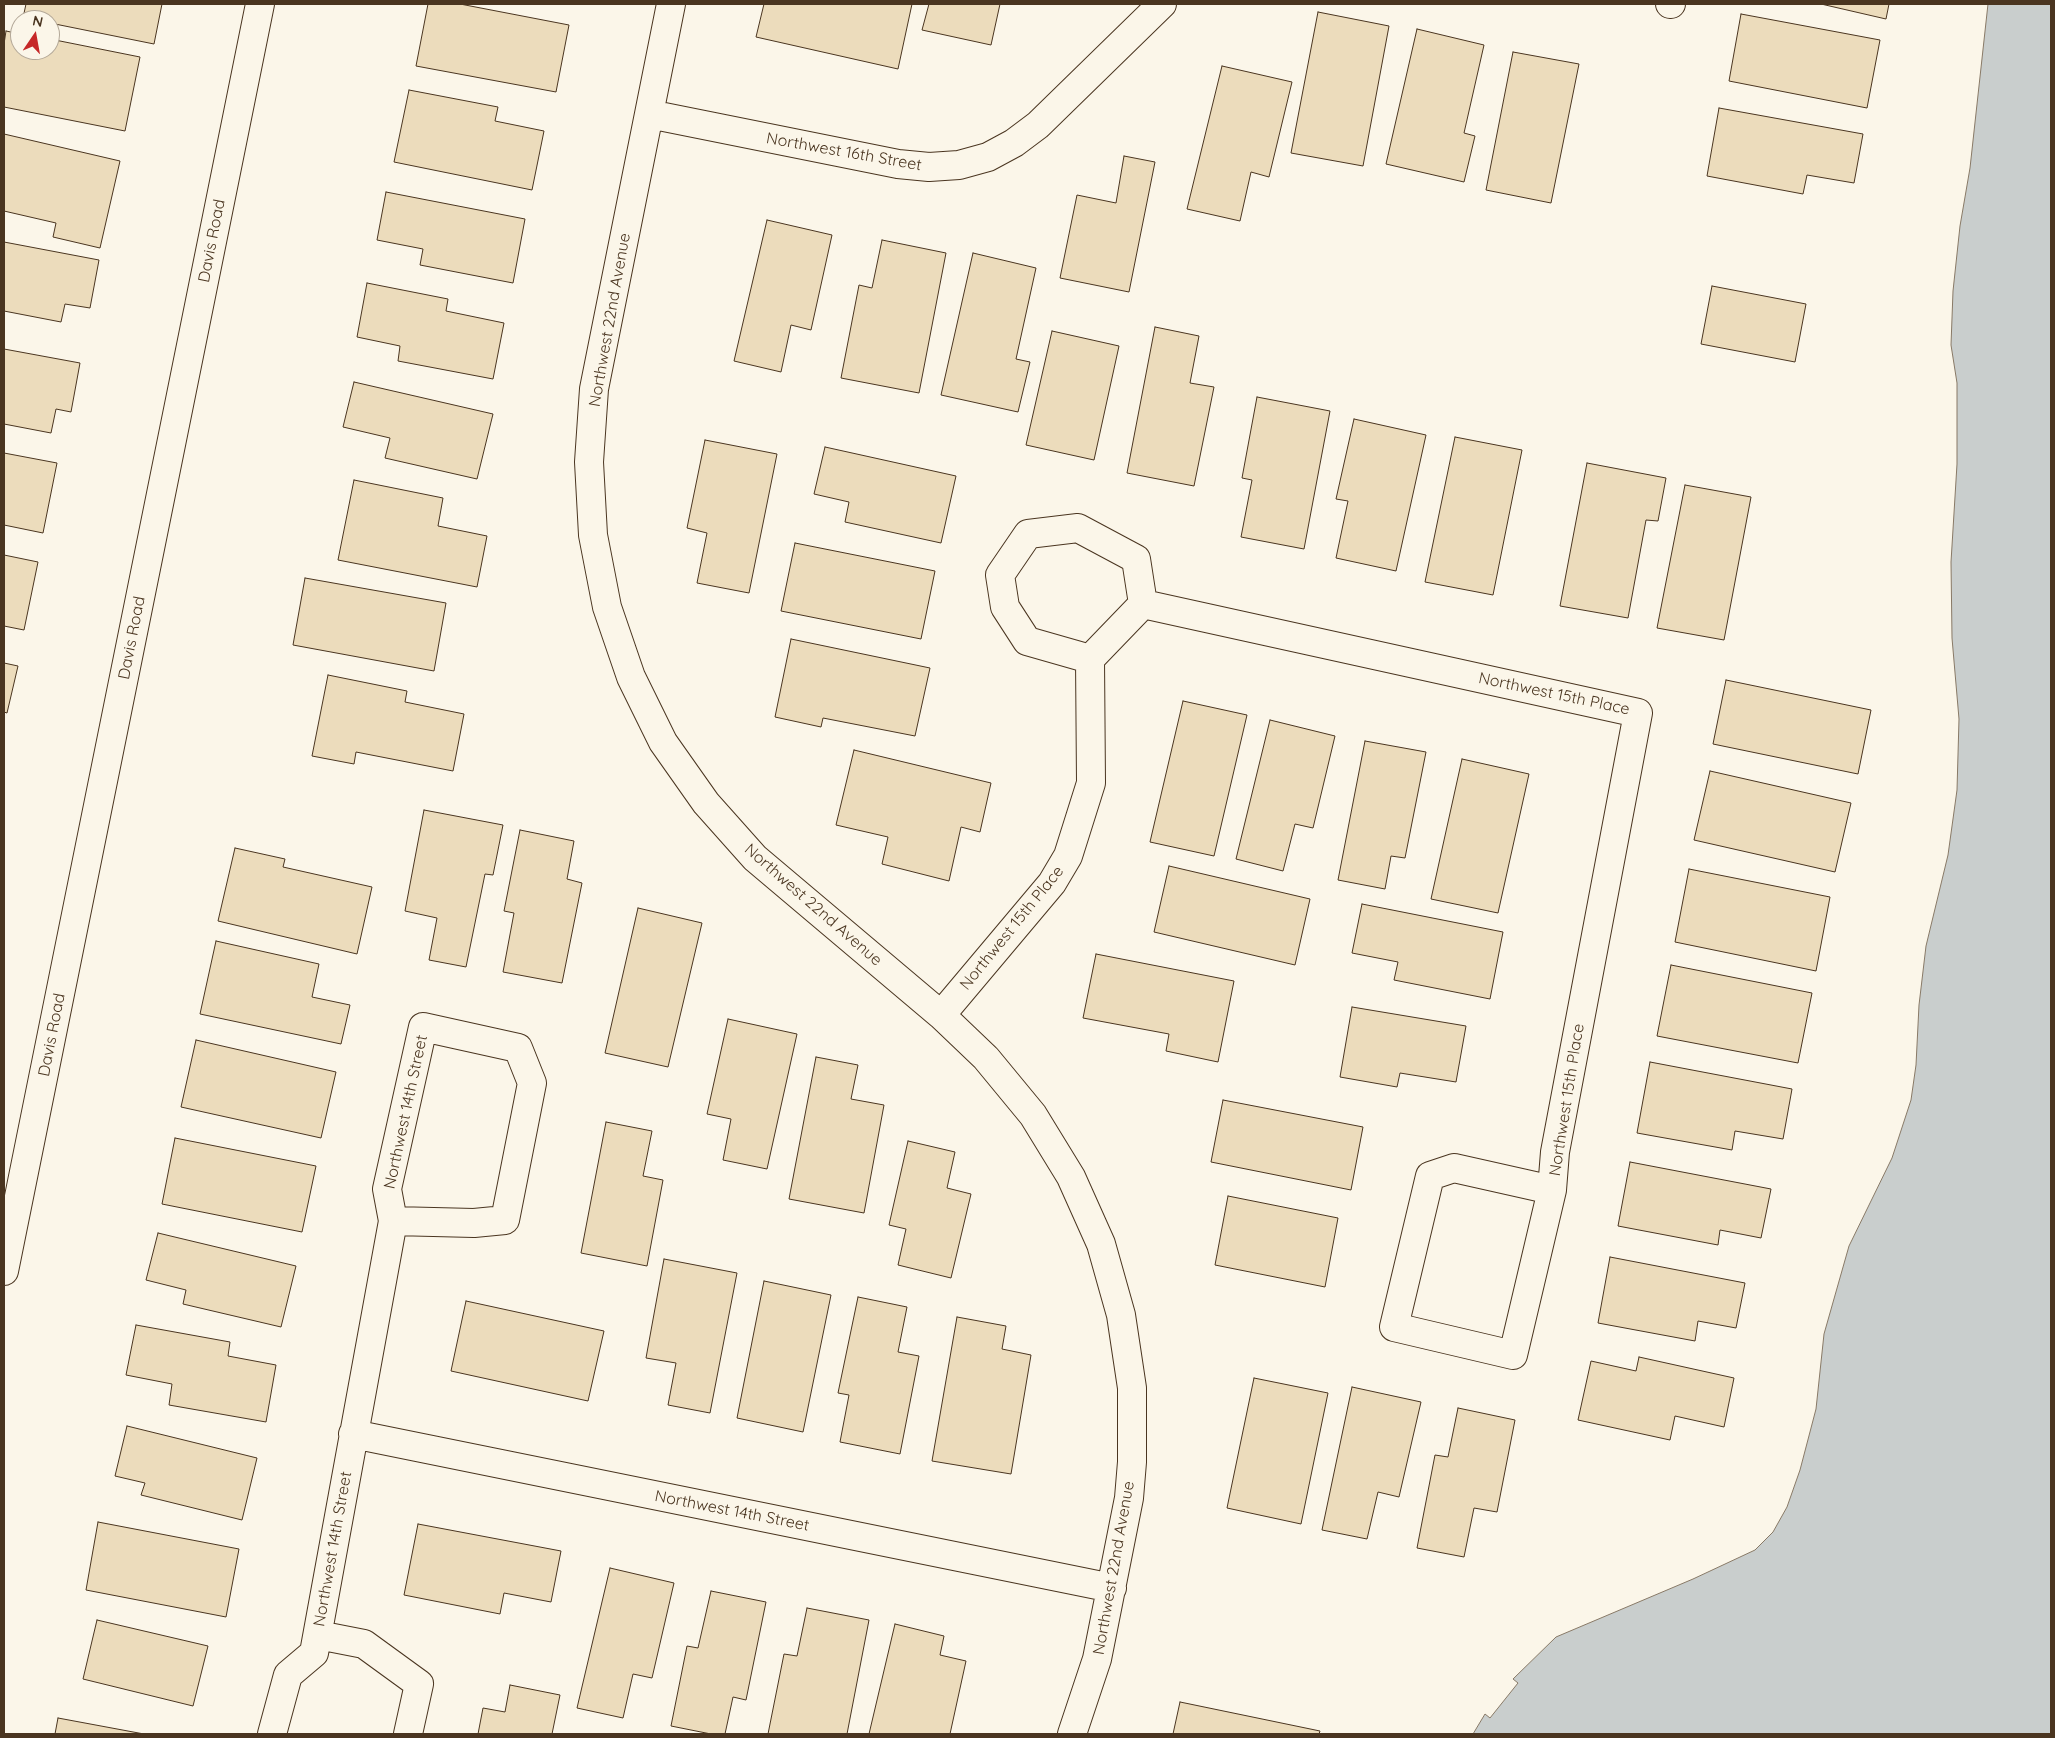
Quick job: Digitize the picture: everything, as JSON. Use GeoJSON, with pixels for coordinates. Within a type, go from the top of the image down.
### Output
{"type":"FeatureCollection","features":[{"type":"Feature","properties":{"kind":"street","name":"Davis Road"},"geometry":{"type":"LineString","coordinates":[[4,1271],[260,4]]}},
{"type":"Feature","properties":{"kind":"street","name":"Northwest 22nd Avenue"},"geometry":{"type":"LineString","coordinates":[[671,4],[594,388],[589,462],[593,535],[607,607],[631,677],[659,734],[706,803],[755,858],[941,1015],[986,1058],[1033,1115],[1071,1177],[1101,1244],[1121,1315],[1132,1388],[1132,1462],[1129,1498],[1097,1659],[1072,1734]]}},
{"type":"Feature","properties":{"kind":"street","name":"Northwest 16th Street"},"geometry":{"type":"LineString","coordinates":[[649,114],[898,164],[928,167],[958,165],[988,157],[1014,143],[1038,125],[1162,4]]}},
{"type":"Feature","properties":{"kind":"street"},"geometry":{"type":"LineString","coordinates":[[1078,528],[1136,559],[1143,604],[1090,659],[1027,641],[1005,607],[1000,575],[1028,534],[1078,528]]}},
{"type":"Feature","properties":{"kind":"street","name":"Northwest 15th Place"},"geometry":{"type":"LineString","coordinates":[[1143,604],[1638,713],[1554,1152],[1552,1190],[1513,1355],[1394,1327],[1430,1176],[1454,1168],[1552,1190]]}},
{"type":"Feature","properties":{"kind":"street","name":"Northwest 15th Place"},"geometry":{"type":"LineString","coordinates":[[941,1015],[1052,883],[1068,856],[1092,783],[1090,659]]}},
{"type":"Feature","properties":{"kind":"street","name":"Northwest 14th Street"},"geometry":{"type":"LineString","coordinates":[[272,1734],[288,1675],[314,1653],[393,1221],[387,1189],[423,1028],[518,1048],[532,1083],[505,1220],[474,1223],[393,1221]]}},
{"type":"Feature","properties":{"kind":"street","name":"Northwest 14th Street"},"geometry":{"type":"LineString","coordinates":[[353,1434],[1112,1588]]}},
{"type":"Feature","properties":{"kind":"street","name":"Northwest 14th Street"},"geometry":{"type":"LineString","coordinates":[[318,1634],[364,1644],[419,1684],[408,1734]]}},
{"type":"Feature","properties":{"kind":"shaded area"},"geometry":{"type":"Polygon","coordinates":[[[1988,4],[2051,4],[2051,1734],[1473,1734],[1485,1714],[1490,1718],[1518,1683],[1513,1679],[1556,1637],[1693,1579],[1755,1550],[1773,1532],[1787,1507],[1800,1470],[1816,1409],[1824,1334],[1849,1246],[1892,1158],[1911,1100],[1916,1065],[1919,1005],[1926,946],[1948,855],[1957,790],[1959,719],[1952,638],[1951,562],[1957,464],[1957,383],[1951,345],[1953,291],[1960,226],[1970,168],[1988,4]]]}},
{"type":"Feature","properties":{"kind":"building"},"geometry":{"type":"Polygon","coordinates":[[[26,4],[162,4],[154,44],[60,25],[60,10],[25,10],[26,4]]]}},
{"type":"Feature","properties":{"kind":"building"},"geometry":{"type":"Polygon","coordinates":[[[428,4],[460,4],[569,25],[556,92],[416,66],[428,4]]]}},
{"type":"Feature","properties":{"kind":"building"},"geometry":{"type":"Polygon","coordinates":[[[764,4],[912,4],[898,69],[756,37],[764,4]]]}},
{"type":"Feature","properties":{"kind":"building"},"geometry":{"type":"Polygon","coordinates":[[[929,4],[1000,4],[991,45],[922,30],[929,4]]]}},
{"type":"Feature","properties":{"kind":"building"},"geometry":{"type":"Polygon","coordinates":[[[1821,4],[1889,4],[1886,19],[1821,4]]]}},
{"type":"Feature","properties":{"kind":"building"},"geometry":{"type":"Polygon","coordinates":[[[1318,12],[1389,26],[1363,166],[1291,153],[1318,12]]]}},
{"type":"Feature","properties":{"kind":"building"},"geometry":{"type":"Polygon","coordinates":[[[1741,14],[1880,40],[1867,108],[1729,81],[1741,14]]]}},
{"type":"Feature","properties":{"kind":"building"},"geometry":{"type":"Polygon","coordinates":[[[1417,29],[1484,45],[1464,133],[1475,136],[1464,182],[1386,164],[1417,29]]]}},
{"type":"Feature","properties":{"kind":"building"},"geometry":{"type":"Polygon","coordinates":[[[6,31],[10,32],[10,60],[60,60],[60,41],[140,57],[125,131],[4,107],[4,44],[6,31]]]}},
{"type":"Feature","properties":{"kind":"building"},"geometry":{"type":"Polygon","coordinates":[[[1513,52],[1579,64],[1551,203],[1486,190],[1513,52]]]}},
{"type":"Feature","properties":{"kind":"building"},"geometry":{"type":"Polygon","coordinates":[[[1222,66],[1292,82],[1269,177],[1251,172],[1240,221],[1187,209],[1222,66]]]}},
{"type":"Feature","properties":{"kind":"building"},"geometry":{"type":"Polygon","coordinates":[[[409,90],[498,107],[495,121],[544,131],[532,190],[394,162],[409,90]]]}},
{"type":"Feature","properties":{"kind":"building"},"geometry":{"type":"Polygon","coordinates":[[[1719,108],[1863,134],[1854,183],[1807,175],[1803,194],[1707,176],[1719,108]]]}},
{"type":"Feature","properties":{"kind":"building"},"geometry":{"type":"Polygon","coordinates":[[[4,134],[120,161],[100,248],[53,237],[56,223],[4,211],[4,134]]]}},
{"type":"Feature","properties":{"kind":"building"},"geometry":{"type":"Polygon","coordinates":[[[1124,156],[1155,162],[1129,292],[1060,278],[1077,195],[1116,203],[1124,156]]]}},
{"type":"Feature","properties":{"kind":"building"},"geometry":{"type":"Polygon","coordinates":[[[386,192],[525,219],[513,283],[420,265],[423,249],[377,240],[386,192]]]}},
{"type":"Feature","properties":{"kind":"building"},"geometry":{"type":"Polygon","coordinates":[[[767,220],[832,235],[811,330],[791,325],[781,372],[734,361],[767,220]]]}},
{"type":"Feature","properties":{"kind":"building"},"geometry":{"type":"Polygon","coordinates":[[[882,240],[946,253],[919,393],[841,378],[859,285],[872,288],[882,240]]]}},
{"type":"Feature","properties":{"kind":"building"},"geometry":{"type":"Polygon","coordinates":[[[4,242],[99,260],[90,308],[65,304],[61,322],[4,311],[4,242]]]}},
{"type":"Feature","properties":{"kind":"building"},"geometry":{"type":"Polygon","coordinates":[[[973,253],[1036,268],[1016,359],[1030,362],[1018,412],[941,395],[973,253]]]}},
{"type":"Feature","properties":{"kind":"building"},"geometry":{"type":"Polygon","coordinates":[[[367,283],[448,299],[446,311],[504,323],[493,379],[398,361],[400,346],[357,337],[367,283]]]}},
{"type":"Feature","properties":{"kind":"building"},"geometry":{"type":"Polygon","coordinates":[[[1712,286],[1806,304],[1795,362],[1701,344],[1712,286]]]}},
{"type":"Feature","properties":{"kind":"building"},"geometry":{"type":"Polygon","coordinates":[[[1155,327],[1199,336],[1190,383],[1214,387],[1194,486],[1127,473],[1155,327]]]}},
{"type":"Feature","properties":{"kind":"building"},"geometry":{"type":"Polygon","coordinates":[[[1052,331],[1119,346],[1094,460],[1026,445],[1052,331]]]}},
{"type":"Feature","properties":{"kind":"building"},"geometry":{"type":"Polygon","coordinates":[[[4,349],[80,363],[71,412],[56,409],[51,433],[4,424],[4,349]]]}},
{"type":"Feature","properties":{"kind":"building"},"geometry":{"type":"Polygon","coordinates":[[[354,382],[493,414],[477,479],[385,458],[390,438],[343,427],[354,382]]]}},
{"type":"Feature","properties":{"kind":"building"},"geometry":{"type":"Polygon","coordinates":[[[1257,397],[1330,411],[1304,549],[1241,537],[1252,480],[1242,478],[1257,397]]]}},
{"type":"Feature","properties":{"kind":"building"},"geometry":{"type":"Polygon","coordinates":[[[1354,419],[1426,435],[1396,571],[1336,558],[1348,501],[1336,499],[1354,419]]]}},
{"type":"Feature","properties":{"kind":"building"},"geometry":{"type":"Polygon","coordinates":[[[1455,437],[1522,450],[1493,595],[1425,582],[1455,437]]]}},
{"type":"Feature","properties":{"kind":"building"},"geometry":{"type":"Polygon","coordinates":[[[705,440],[777,454],[749,593],[697,583],[707,533],[687,528],[705,440]]]}},
{"type":"Feature","properties":{"kind":"building"},"geometry":{"type":"Polygon","coordinates":[[[825,447],[956,476],[941,543],[845,522],[849,502],[814,494],[825,447]]]}},
{"type":"Feature","properties":{"kind":"building"},"geometry":{"type":"Polygon","coordinates":[[[4,453],[57,463],[43,533],[4,525],[4,453]]]}},
{"type":"Feature","properties":{"kind":"building"},"geometry":{"type":"Polygon","coordinates":[[[1587,463],[1666,478],[1658,521],[1646,520],[1628,618],[1560,606],[1587,463]]]}},
{"type":"Feature","properties":{"kind":"building"},"geometry":{"type":"Polygon","coordinates":[[[354,480],[443,498],[438,526],[487,536],[477,587],[338,560],[354,480]]]}},
{"type":"Feature","properties":{"kind":"building"},"geometry":{"type":"Polygon","coordinates":[[[1685,485],[1751,497],[1724,640],[1657,628],[1685,485]]]}},
{"type":"Feature","properties":{"kind":"building"},"geometry":{"type":"Polygon","coordinates":[[[795,543],[935,571],[921,639],[781,611],[795,543]]]}},
{"type":"Feature","properties":{"kind":"building"},"geometry":{"type":"Polygon","coordinates":[[[4,555],[38,562],[24,630],[4,626],[4,555]]]}},
{"type":"Feature","properties":{"kind":"building"},"geometry":{"type":"Polygon","coordinates":[[[305,578],[446,603],[434,671],[293,645],[305,578]]]}},
{"type":"Feature","properties":{"kind":"building"},"geometry":{"type":"Polygon","coordinates":[[[791,639],[930,668],[915,736],[823,718],[821,727],[775,717],[791,639]]]}},
{"type":"Feature","properties":{"kind":"building"},"geometry":{"type":"Polygon","coordinates":[[[4,663],[18,666],[7,713],[4,712],[4,663]]]}},
{"type":"Feature","properties":{"kind":"building"},"geometry":{"type":"Polygon","coordinates":[[[328,675],[407,691],[405,702],[464,714],[453,771],[356,752],[354,764],[312,756],[328,675]]]}},
{"type":"Feature","properties":{"kind":"building"},"geometry":{"type":"Polygon","coordinates":[[[1726,680],[1871,710],[1858,774],[1713,744],[1726,680]]]}},
{"type":"Feature","properties":{"kind":"building"},"geometry":{"type":"Polygon","coordinates":[[[1183,701],[1247,715],[1214,856],[1150,842],[1183,701]]]}},
{"type":"Feature","properties":{"kind":"building"},"geometry":{"type":"Polygon","coordinates":[[[1270,720],[1335,736],[1313,828],[1295,824],[1283,871],[1236,859],[1270,720]]]}},
{"type":"Feature","properties":{"kind":"building"},"geometry":{"type":"Polygon","coordinates":[[[1365,741],[1426,752],[1405,858],[1391,856],[1385,889],[1338,880],[1365,741]]]}},
{"type":"Feature","properties":{"kind":"building"},"geometry":{"type":"Polygon","coordinates":[[[854,750],[991,783],[980,832],[961,827],[949,881],[882,864],[888,837],[836,825],[854,750]]]}},
{"type":"Feature","properties":{"kind":"building"},"geometry":{"type":"Polygon","coordinates":[[[1462,759],[1529,774],[1498,913],[1431,899],[1462,759]]]}},
{"type":"Feature","properties":{"kind":"building"},"geometry":{"type":"Polygon","coordinates":[[[1710,771],[1851,803],[1835,872],[1694,840],[1710,771]]]}},
{"type":"Feature","properties":{"kind":"building"},"geometry":{"type":"Polygon","coordinates":[[[424,810],[503,825],[493,875],[485,874],[466,967],[429,960],[437,918],[405,911],[424,810]]]}},
{"type":"Feature","properties":{"kind":"building"},"geometry":{"type":"Polygon","coordinates":[[[520,830],[574,841],[567,879],[582,883],[562,983],[503,972],[514,913],[504,911],[520,830]]]}},
{"type":"Feature","properties":{"kind":"building"},"geometry":{"type":"Polygon","coordinates":[[[235,848],[285,859],[283,867],[372,887],[357,954],[218,921],[235,848]]]}},
{"type":"Feature","properties":{"kind":"building"},"geometry":{"type":"Polygon","coordinates":[[[1169,866],[1310,899],[1295,965],[1154,932],[1169,866]]]}},
{"type":"Feature","properties":{"kind":"building"},"geometry":{"type":"Polygon","coordinates":[[[1689,869],[1830,897],[1816,971],[1675,942],[1689,869]]]}},
{"type":"Feature","properties":{"kind":"building"},"geometry":{"type":"Polygon","coordinates":[[[1362,904],[1503,932],[1490,999],[1394,980],[1398,962],[1352,953],[1362,904]]]}},
{"type":"Feature","properties":{"kind":"building"},"geometry":{"type":"Polygon","coordinates":[[[638,908],[702,923],[668,1067],[605,1053],[638,908]]]}},
{"type":"Feature","properties":{"kind":"building"},"geometry":{"type":"Polygon","coordinates":[[[216,941],[319,964],[312,997],[350,1005],[341,1044],[200,1014],[216,941]]]}},
{"type":"Feature","properties":{"kind":"building"},"geometry":{"type":"Polygon","coordinates":[[[1096,954],[1234,981],[1218,1062],[1166,1051],[1169,1034],[1083,1018],[1096,954]]]}},
{"type":"Feature","properties":{"kind":"building"},"geometry":{"type":"Polygon","coordinates":[[[1671,965],[1812,993],[1798,1063],[1657,1036],[1671,965]]]}},
{"type":"Feature","properties":{"kind":"building"},"geometry":{"type":"Polygon","coordinates":[[[1352,1007],[1466,1026],[1456,1082],[1400,1073],[1397,1087],[1340,1077],[1352,1007]]]}},
{"type":"Feature","properties":{"kind":"building"},"geometry":{"type":"Polygon","coordinates":[[[728,1019],[797,1034],[767,1169],[723,1160],[731,1119],[707,1114],[728,1019]]]}},
{"type":"Feature","properties":{"kind":"building"},"geometry":{"type":"Polygon","coordinates":[[[196,1040],[336,1072],[321,1138],[181,1107],[196,1040]]]}},
{"type":"Feature","properties":{"kind":"building"},"geometry":{"type":"Polygon","coordinates":[[[816,1057],[858,1065],[851,1099],[884,1105],[864,1213],[789,1199],[816,1057]]]}},
{"type":"Feature","properties":{"kind":"building"},"geometry":{"type":"Polygon","coordinates":[[[1650,1062],[1792,1089],[1783,1139],[1735,1131],[1732,1150],[1637,1133],[1650,1062]]]}},
{"type":"Feature","properties":{"kind":"building"},"geometry":{"type":"Polygon","coordinates":[[[1223,1100],[1363,1127],[1351,1190],[1211,1162],[1223,1100]]]}},
{"type":"Feature","properties":{"kind":"building"},"geometry":{"type":"Polygon","coordinates":[[[606,1122],[652,1131],[643,1176],[663,1180],[647,1266],[581,1253],[606,1122]]]}},
{"type":"Feature","properties":{"kind":"building"},"geometry":{"type":"Polygon","coordinates":[[[175,1138],[316,1166],[302,1232],[162,1204],[175,1138]]]}},
{"type":"Feature","properties":{"kind":"building"},"geometry":{"type":"Polygon","coordinates":[[[908,1141],[955,1152],[947,1188],[971,1194],[951,1278],[898,1265],[906,1229],[889,1225],[908,1141]]]}},
{"type":"Feature","properties":{"kind":"building"},"geometry":{"type":"Polygon","coordinates":[[[1630,1162],[1771,1189],[1761,1238],[1720,1230],[1718,1245],[1618,1226],[1630,1162]]]}},
{"type":"Feature","properties":{"kind":"building"},"geometry":{"type":"Polygon","coordinates":[[[1228,1196],[1338,1218],[1325,1287],[1215,1265],[1228,1196]]]}},
{"type":"Feature","properties":{"kind":"building"},"geometry":{"type":"Polygon","coordinates":[[[158,1233],[296,1266],[281,1327],[183,1304],[186,1290],[146,1280],[158,1233]]]}},
{"type":"Feature","properties":{"kind":"building"},"geometry":{"type":"Polygon","coordinates":[[[1610,1257],[1745,1283],[1736,1328],[1698,1321],[1695,1341],[1598,1323],[1610,1257]]]}},
{"type":"Feature","properties":{"kind":"building"},"geometry":{"type":"Polygon","coordinates":[[[664,1259],[737,1273],[710,1413],[668,1405],[676,1363],[646,1358],[664,1259]]]}},
{"type":"Feature","properties":{"kind":"building"},"geometry":{"type":"Polygon","coordinates":[[[764,1281],[831,1295],[803,1432],[737,1418],[764,1281]]]}},
{"type":"Feature","properties":{"kind":"building"},"geometry":{"type":"Polygon","coordinates":[[[858,1297],[907,1307],[898,1352],[919,1356],[900,1454],[840,1442],[849,1395],[838,1393],[858,1297]]]}},
{"type":"Feature","properties":{"kind":"building"},"geometry":{"type":"Polygon","coordinates":[[[466,1301],[604,1331],[588,1401],[451,1371],[466,1301]]]}},
{"type":"Feature","properties":{"kind":"building"},"geometry":{"type":"Polygon","coordinates":[[[957,1317],[1006,1326],[1002,1349],[1031,1355],[1011,1474],[932,1461],[957,1317]]]}},
{"type":"Feature","properties":{"kind":"building"},"geometry":{"type":"Polygon","coordinates":[[[136,1325],[230,1342],[228,1356],[276,1365],[266,1422],[169,1405],[172,1384],[126,1375],[136,1325]]]}},
{"type":"Feature","properties":{"kind":"building"},"geometry":{"type":"Polygon","coordinates":[[[1639,1357],[1734,1378],[1724,1427],[1675,1416],[1670,1440],[1578,1420],[1591,1361],[1636,1371],[1639,1357]]]}},
{"type":"Feature","properties":{"kind":"building"},"geometry":{"type":"Polygon","coordinates":[[[1254,1378],[1328,1393],[1301,1524],[1227,1508],[1254,1378]]]}},
{"type":"Feature","properties":{"kind":"building"},"geometry":{"type":"Polygon","coordinates":[[[1352,1387],[1421,1402],[1399,1497],[1378,1492],[1367,1539],[1322,1530],[1352,1387]]]}},
{"type":"Feature","properties":{"kind":"building"},"geometry":{"type":"Polygon","coordinates":[[[1458,1408],[1515,1420],[1497,1512],[1474,1508],[1464,1557],[1417,1548],[1435,1455],[1448,1457],[1458,1408]]]}},
{"type":"Feature","properties":{"kind":"building"},"geometry":{"type":"Polygon","coordinates":[[[127,1426],[257,1458],[242,1520],[141,1495],[145,1483],[115,1476],[127,1426]]]}},
{"type":"Feature","properties":{"kind":"building"},"geometry":{"type":"Polygon","coordinates":[[[98,1522],[239,1549],[226,1617],[86,1590],[98,1522]]]}},
{"type":"Feature","properties":{"kind":"building"},"geometry":{"type":"Polygon","coordinates":[[[418,1524],[561,1551],[551,1602],[504,1593],[500,1614],[404,1595],[418,1524]]]}},
{"type":"Feature","properties":{"kind":"building"},"geometry":{"type":"Polygon","coordinates":[[[610,1568],[674,1583],[652,1678],[633,1674],[623,1718],[577,1708],[610,1568]]]}},
{"type":"Feature","properties":{"kind":"building"},"geometry":{"type":"Polygon","coordinates":[[[711,1591],[766,1602],[746,1700],[733,1697],[725,1734],[711,1734],[671,1726],[687,1646],[698,1648],[711,1591]]]}},
{"type":"Feature","properties":{"kind":"building"},"geometry":{"type":"Polygon","coordinates":[[[807,1608],[869,1620],[847,1734],[768,1734],[784,1654],[797,1656],[807,1608]]]}},
{"type":"Feature","properties":{"kind":"building"},"geometry":{"type":"Polygon","coordinates":[[[97,1620],[208,1646],[193,1706],[83,1679],[97,1620]]]}},
{"type":"Feature","properties":{"kind":"building"},"geometry":{"type":"Polygon","coordinates":[[[895,1624],[944,1636],[940,1655],[966,1661],[950,1734],[869,1734],[895,1624]]]}},
{"type":"Feature","properties":{"kind":"building"},"geometry":{"type":"Polygon","coordinates":[[[510,1685],[560,1695],[552,1734],[478,1734],[483,1708],[505,1712],[510,1685]]]}},
{"type":"Feature","properties":{"kind":"building"},"geometry":{"type":"Polygon","coordinates":[[[1180,1702],[1320,1731],[1319,1734],[1173,1734],[1180,1702]]]}},
{"type":"Feature","properties":{"kind":"building"},"geometry":{"type":"Polygon","coordinates":[[[58,1718],[144,1734],[55,1734],[58,1718]]]}}]}
